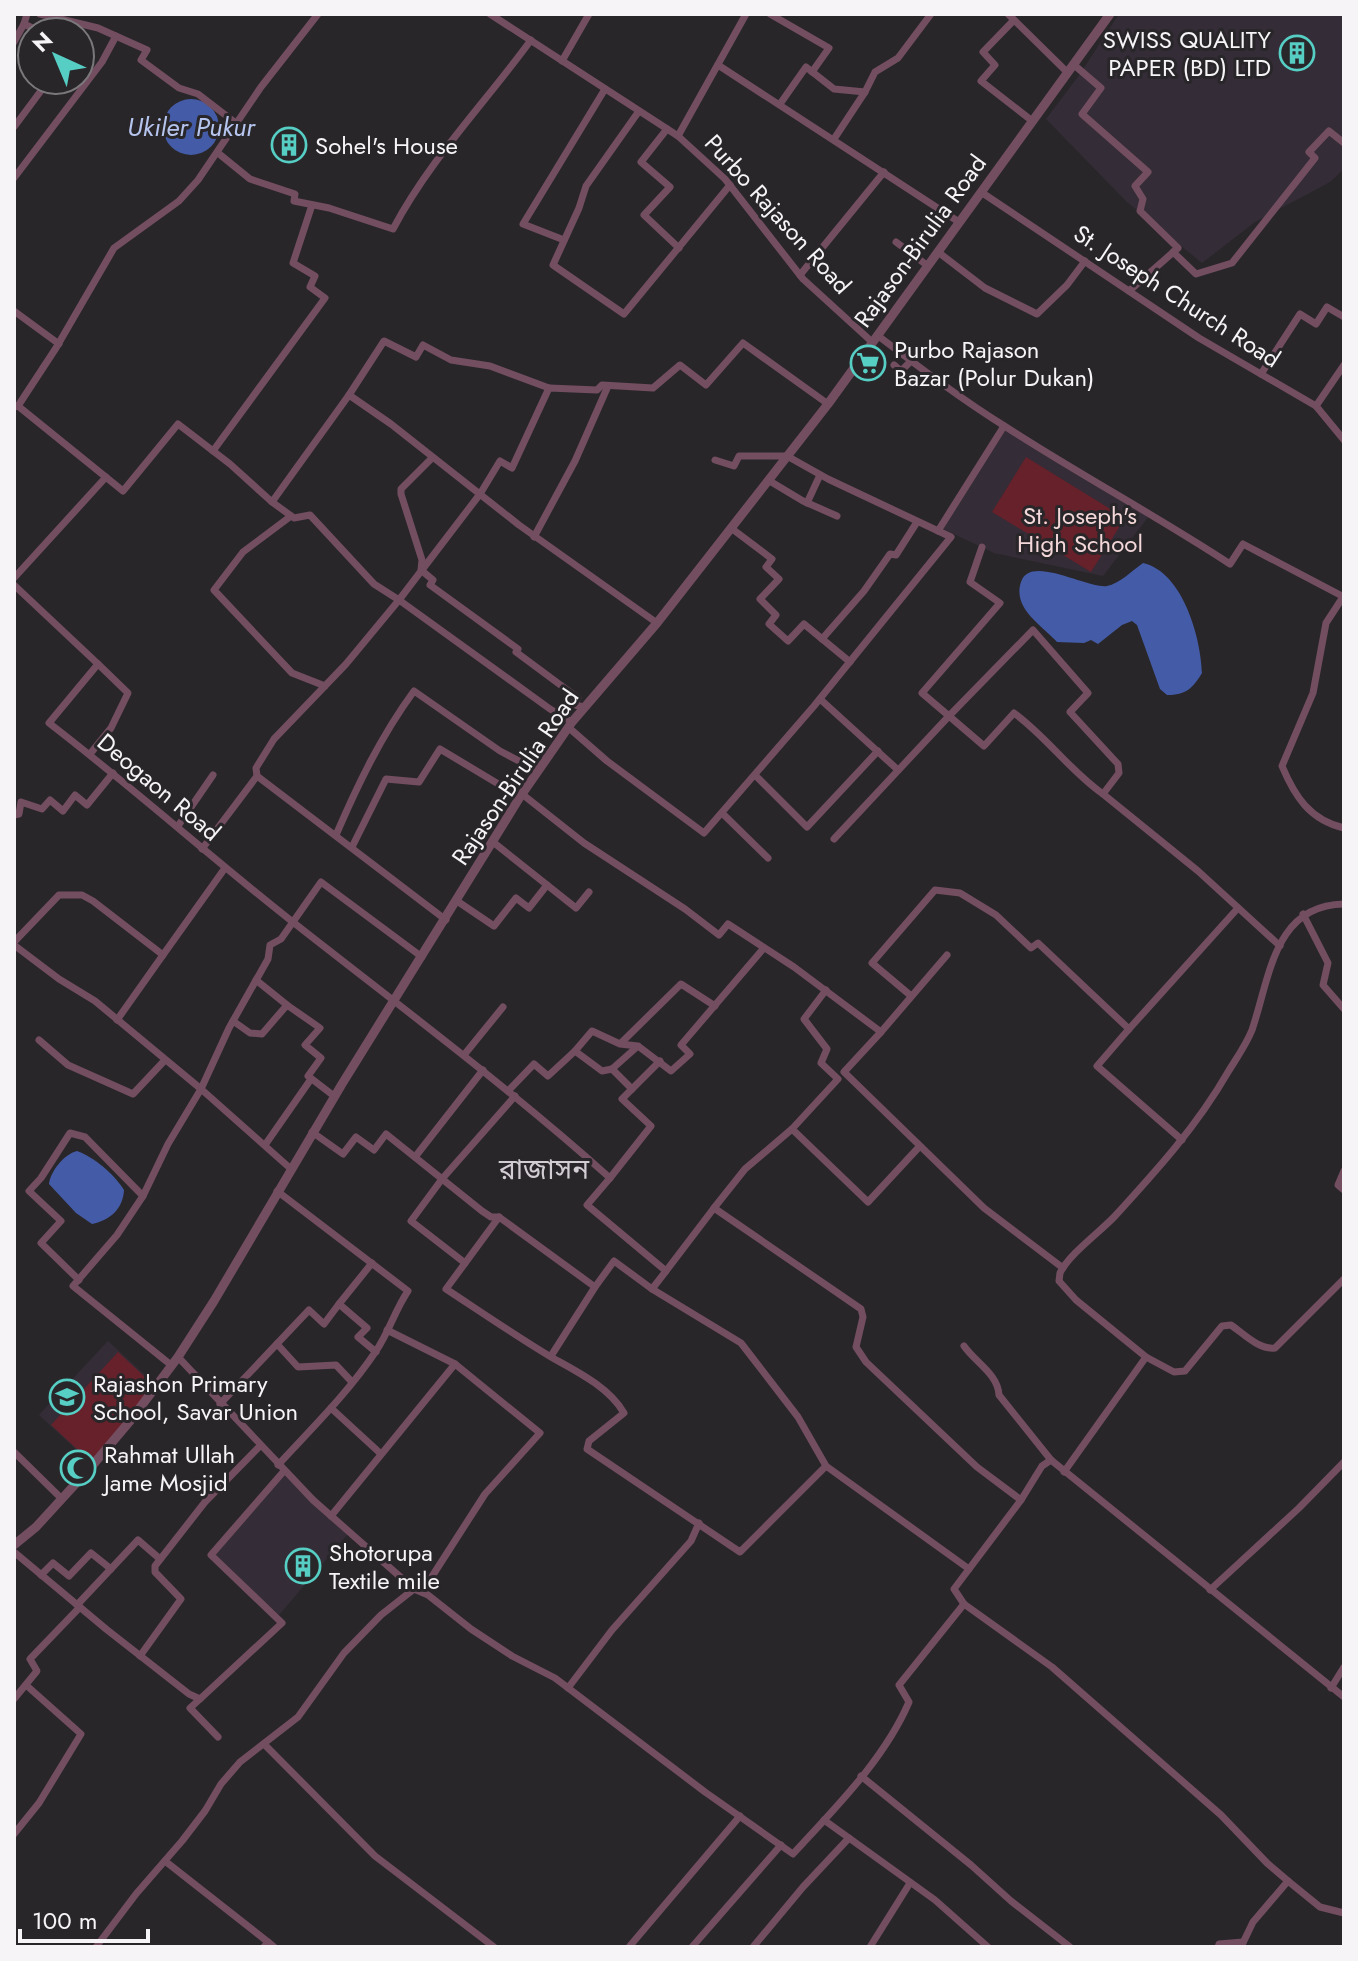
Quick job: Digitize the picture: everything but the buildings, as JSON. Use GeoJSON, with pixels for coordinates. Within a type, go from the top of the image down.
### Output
{"type":"FeatureCollection","features":[{"type":"Feature","properties":{"kind":"street"},"geometry":{"type":"LineString","coordinates":[[40,14],[98,28],[147,50],[141,60],[179,88],[198,94],[237,124]]}},
{"type":"Feature","properties":{"kind":"street"},"geometry":{"type":"LineString","coordinates":[[291,516],[178,424],[123,491],[16,407],[59,344],[114,248],[179,201],[218,153],[261,87],[318,14]]}},
{"type":"Feature","properties":{"kind":"street","name":"Purbo Rajason Road"},"geometry":{"type":"LineString","coordinates":[[490,14],[678,136],[730,185],[800,275],[874,338],[1004,426],[1163,520],[1230,564],[1243,544],[1344,597]]}},
{"type":"Feature","properties":{"kind":"street"},"geometry":{"type":"LineString","coordinates":[[562,61],[589,14]]}},
{"type":"Feature","properties":{"kind":"street"},"geometry":{"type":"LineString","coordinates":[[678,136],[746,14]]}},
{"type":"Feature","properties":{"kind":"street"},"geometry":{"type":"LineString","coordinates":[[770,14],[829,48],[812,72]]}},
{"type":"Feature","properties":{"kind":"street"},"geometry":{"type":"LineString","coordinates":[[834,139],[875,72],[898,58],[931,14]]}},
{"type":"Feature","properties":{"kind":"street","name":"Rajason-Birulia Road"},"geometry":{"type":"LineString","coordinates":[[14,1545],[36,1527],[130,1421],[174,1361],[214,1301],[312,1132],[521,795],[570,725],[657,623],[828,404],[1109,15]]}},
{"type":"Feature","properties":{"kind":"street"},"geometry":{"type":"LineString","coordinates":[[1031,120],[981,81],[995,65],[983,52],[1011,17],[1070,68],[1101,88],[1082,114],[1148,172],[1135,186],[1143,199],[1140,211],[1178,248],[1129,291]]}},
{"type":"Feature","properties":{"kind":"street"},"geometry":{"type":"LineString","coordinates":[[14,178],[102,62],[116,36]]}},
{"type":"Feature","properties":{"kind":"street"},"geometry":{"type":"LineString","coordinates":[[218,153],[250,179],[295,194],[294,201],[393,229],[432,167],[531,40]]}},
{"type":"Feature","properties":{"kind":"street"},"geometry":{"type":"LineString","coordinates":[[718,65],[959,222]]}},
{"type":"Feature","properties":{"kind":"street"},"geometry":{"type":"LineString","coordinates":[[780,104],[806,67],[834,89],[865,92]]}},
{"type":"Feature","properties":{"kind":"street"},"geometry":{"type":"LineString","coordinates":[[564,240],[523,224],[605,89]]}},
{"type":"Feature","properties":{"kind":"street"},"geometry":{"type":"LineString","coordinates":[[14,127],[37,96]]}},
{"type":"Feature","properties":{"kind":"street"},"geometry":{"type":"LineString","coordinates":[[639,111],[586,186],[553,265],[624,314],[730,185]]}},
{"type":"Feature","properties":{"kind":"street"},"geometry":{"type":"LineString","coordinates":[[667,129],[641,162],[670,187],[644,215],[679,248]]}},
{"type":"Feature","properties":{"kind":"street"},"geometry":{"type":"LineString","coordinates":[[1173,252],[1196,274],[1232,263],[1315,158],[1309,152],[1329,131],[1344,143]]}},
{"type":"Feature","properties":{"kind":"street"},"geometry":{"type":"LineString","coordinates":[[800,275],[884,172]]}},
{"type":"Feature","properties":{"kind":"street","name":"St. Joseph Church Road"},"geometry":{"type":"LineString","coordinates":[[981,192],[1199,338],[1316,406],[1344,440]]}},
{"type":"Feature","properties":{"kind":"street"},"geometry":{"type":"LineString","coordinates":[[213,451],[325,298],[310,287],[315,276],[293,263],[312,205]]}},
{"type":"Feature","properties":{"kind":"street"},"geometry":{"type":"LineString","coordinates":[[896,242],[928,266]]}},
{"type":"Feature","properties":{"kind":"street"},"geometry":{"type":"LineString","coordinates":[[938,252],[985,288],[1037,314],[1067,285],[1085,261]]}},
{"type":"Feature","properties":{"kind":"street"},"geometry":{"type":"LineString","coordinates":[[1261,374],[1300,314],[1316,324],[1327,307],[1344,317]]}},
{"type":"Feature","properties":{"kind":"street"},"geometry":{"type":"LineString","coordinates":[[14,311],[59,344]]}},
{"type":"Feature","properties":{"kind":"street"},"geometry":{"type":"LineString","coordinates":[[272,502],[384,341],[416,357],[423,345],[451,360],[490,366],[549,388],[597,390],[602,385],[653,388],[680,365],[706,385],[743,343],[828,404]]}},
{"type":"Feature","properties":{"kind":"street"},"geometry":{"type":"LineString","coordinates":[[894,365],[901,371],[911,361]]}},
{"type":"Feature","properties":{"kind":"street"},"geometry":{"type":"LineString","coordinates":[[1316,406],[1343,369]]}},
{"type":"Feature","properties":{"kind":"street"},"geometry":{"type":"LineString","coordinates":[[534,537],[575,461],[608,386]]}},
{"type":"Feature","properties":{"kind":"street"},"geometry":{"type":"LineString","coordinates":[[202,849],[257,776],[256,768],[274,739],[325,686],[399,600],[480,494],[500,461],[512,468],[549,388]]}},
{"type":"Feature","properties":{"kind":"street"},"geometry":{"type":"LineString","coordinates":[[349,395],[391,424],[534,537],[657,623]]}},
{"type":"Feature","properties":{"kind":"street"},"geometry":{"type":"LineString","coordinates":[[938,531],[1004,426]]}},
{"type":"Feature","properties":{"kind":"street"},"geometry":{"type":"LineString","coordinates":[[325,686],[292,673],[214,590],[243,552],[291,516],[310,515],[374,584],[550,709],[607,761],[704,833],[820,699],[951,537],[820,475],[787,456],[739,456],[734,466],[715,460]]}},
{"type":"Feature","properties":{"kind":"street"},"geometry":{"type":"LineString","coordinates":[[421,570],[422,560],[401,489],[432,458]]}},
{"type":"Feature","properties":{"kind":"street"},"geometry":{"type":"LineString","coordinates":[[807,503],[820,475]]}},
{"type":"Feature","properties":{"kind":"street"},"geometry":{"type":"LineString","coordinates":[[14,578],[106,477]]}},
{"type":"Feature","properties":{"kind":"street"},"geometry":{"type":"LineString","coordinates":[[768,480],[837,516]]}},
{"type":"Feature","properties":{"kind":"street"},"geometry":{"type":"LineString","coordinates":[[822,639],[864,591],[890,554],[896,555],[917,522]]}},
{"type":"Feature","properties":{"kind":"street"},"geometry":{"type":"LineString","coordinates":[[731,528],[772,559],[766,567],[779,579],[760,599],[776,615],[769,624],[788,641],[804,624],[850,662]]}},
{"type":"Feature","properties":{"kind":"street"},"geometry":{"type":"LineString","coordinates":[[982,547],[970,582],[1000,603],[922,693],[984,746],[1014,713],[1030,725],[1057,756],[1198,871],[1280,946]]}},
{"type":"Feature","properties":{"kind":"street"},"geometry":{"type":"LineString","coordinates":[[421,570],[433,580],[430,585],[518,649],[516,652],[578,698],[572,704],[583,707]]}},
{"type":"Feature","properties":{"kind":"street"},"geometry":{"type":"LineString","coordinates":[[14,585],[128,693],[111,728],[90,754]]}},
{"type":"Feature","properties":{"kind":"street"},"geometry":{"type":"LineString","coordinates":[[1344,597],[1326,623],[1313,693],[1282,766],[1294,792],[1308,811],[1344,828]]}},
{"type":"Feature","properties":{"kind":"street"},"geometry":{"type":"LineString","coordinates":[[834,839],[1033,630],[1088,693],[1070,712],[1118,764],[1119,773],[1103,794]]}},
{"type":"Feature","properties":{"kind":"street","name":"Deogaon Road"},"geometry":{"type":"LineString","coordinates":[[98,664],[49,723],[291,921],[483,1070],[610,1178]]}},
{"type":"Feature","properties":{"kind":"street"},"geometry":{"type":"LineString","coordinates":[[336,835],[361,777],[384,735],[414,691],[500,751],[538,771]]}},
{"type":"Feature","properties":{"kind":"street"},"geometry":{"type":"LineString","coordinates":[[820,699],[898,770]]}},
{"type":"Feature","properties":{"kind":"street"},"geometry":{"type":"LineString","coordinates":[[352,847],[386,779],[419,782],[440,749],[521,795],[584,843],[719,935],[728,924],[826,990],[881,1032]]}},
{"type":"Feature","properties":{"kind":"street"},"geometry":{"type":"LineString","coordinates":[[755,775],[807,827],[878,751]]}},
{"type":"Feature","properties":{"kind":"street"},"geometry":{"type":"LineString","coordinates":[[14,815],[19,814],[21,802],[42,809],[50,800],[63,811],[75,795],[87,805],[113,773]]}},
{"type":"Feature","properties":{"kind":"street"},"geometry":{"type":"LineString","coordinates":[[178,826],[213,775]]}},
{"type":"Feature","properties":{"kind":"street"},"geometry":{"type":"LineString","coordinates":[[257,776],[446,920]]}},
{"type":"Feature","properties":{"kind":"street"},"geometry":{"type":"LineString","coordinates":[[722,813],[768,858]]}},
{"type":"Feature","properties":{"kind":"street"},"geometry":{"type":"LineString","coordinates":[[493,842],[576,908],[589,892]]}},
{"type":"Feature","properties":{"kind":"street"},"geometry":{"type":"LineString","coordinates":[[117,1020],[225,868]]}},
{"type":"Feature","properties":{"kind":"street"},"geometry":{"type":"LineString","coordinates":[[422,957],[321,882],[281,939],[270,945],[268,959],[143,1196],[117,1235],[73,1286],[174,1361],[331,1516],[418,1590],[471,1629],[568,1688],[793,1854],[861,1776],[901,1721],[909,1702],[899,1685],[964,1604]]}},
{"type":"Feature","properties":{"kind":"street"},"geometry":{"type":"LineString","coordinates":[[457,901],[494,926],[516,898],[529,908],[547,885]]}},
{"type":"Feature","properties":{"kind":"street"},"geometry":{"type":"LineString","coordinates":[[910,995],[872,963],[935,890],[960,893],[996,915],[1031,948],[1038,943],[1129,1029]]}},
{"type":"Feature","properties":{"kind":"street"},"geometry":{"type":"LineString","coordinates":[[163,955],[82,895],[59,895],[14,943],[59,979],[95,1001],[291,1169]]}},
{"type":"Feature","properties":{"kind":"street"},"geometry":{"type":"LineString","coordinates":[[1344,904],[1323,905],[1295,921],[1269,972],[1251,1033],[1205,1112],[1135,1194],[1063,1268],[1059,1281],[1076,1300],[1146,1357],[1174,1372],[1185,1371],[1222,1326],[1231,1325],[1258,1345],[1275,1348],[1344,1279]]}},
{"type":"Feature","properties":{"kind":"street"},"geometry":{"type":"LineString","coordinates":[[1182,1140],[1097,1066],[1238,908]]}},
{"type":"Feature","properties":{"kind":"street"},"geometry":{"type":"LineString","coordinates":[[1303,914],[1328,963],[1323,985],[1344,1009]]}},
{"type":"Feature","properties":{"kind":"street"},"geometry":{"type":"LineString","coordinates":[[465,1263],[411,1221],[534,1064],[548,1076],[592,1031],[620,1044],[638,1046],[671,1071],[690,1054],[681,1045],[763,949]]}},
{"type":"Feature","properties":{"kind":"street"},"geometry":{"type":"LineString","coordinates":[[652,1289],[745,1169],[792,1129],[947,955]]}},
{"type":"Feature","properties":{"kind":"street"},"geometry":{"type":"LineString","coordinates":[[256,980],[320,1028],[305,1045],[321,1058],[308,1076],[334,1096]]}},
{"type":"Feature","properties":{"kind":"street"},"geometry":{"type":"LineString","coordinates":[[620,1044],[681,984],[715,1006]]}},
{"type":"Feature","properties":{"kind":"street"},"geometry":{"type":"LineString","coordinates":[[826,990],[804,1019],[827,1049],[821,1063],[841,1076],[984,1208],[1063,1268]]}},
{"type":"Feature","properties":{"kind":"street"},"geometry":{"type":"LineString","coordinates":[[233,1021],[250,1033],[262,1034],[287,1005]]}},
{"type":"Feature","properties":{"kind":"street"},"geometry":{"type":"LineString","coordinates":[[464,1055],[503,1007]]}},
{"type":"Feature","properties":{"kind":"street"},"geometry":{"type":"LineString","coordinates":[[39,1040],[68,1065],[133,1094],[165,1060]]}},
{"type":"Feature","properties":{"kind":"street"},"geometry":{"type":"LineString","coordinates":[[575,1051],[602,1071],[612,1069],[638,1046]]}},
{"type":"Feature","properties":{"kind":"street"},"geometry":{"type":"LineString","coordinates":[[660,1061],[622,1099],[651,1126],[587,1205],[666,1271]]}},
{"type":"Feature","properties":{"kind":"street"},"geometry":{"type":"LineString","coordinates":[[612,1069],[632,1089]]}},
{"type":"Feature","properties":{"kind":"street"},"geometry":{"type":"LineString","coordinates":[[415,1157],[483,1070]]}},
{"type":"Feature","properties":{"kind":"street"},"geometry":{"type":"LineString","coordinates":[[265,1145],[311,1079]]}},
{"type":"Feature","properties":{"kind":"street"},"geometry":{"type":"LineString","coordinates":[[792,1129],[868,1202],[919,1147]]}},
{"type":"Feature","properties":{"kind":"street"},"geometry":{"type":"LineString","coordinates":[[312,1132],[343,1154],[356,1137],[374,1150],[386,1134],[482,1211],[491,1217],[499,1217],[595,1287]]}},
{"type":"Feature","properties":{"kind":"street"},"geometry":{"type":"LineString","coordinates":[[79,1280],[41,1243],[61,1221],[29,1191],[70,1133],[85,1137],[143,1196]]}},
{"type":"Feature","properties":{"kind":"street"},"geometry":{"type":"LineString","coordinates":[[1344,1171],[1338,1185],[1344,1190]]}},
{"type":"Feature","properties":{"kind":"street"},"geometry":{"type":"LineString","coordinates":[[218,1737],[190,1708],[282,1623],[211,1555],[376,1352],[395,1310],[408,1291],[277,1191]]}},
{"type":"Feature","properties":{"kind":"street"},"geometry":{"type":"LineString","coordinates":[[714,1208],[861,1309],[863,1317],[856,1347],[866,1362],[977,1467],[1021,1500]]}},
{"type":"Feature","properties":{"kind":"street"},"geometry":{"type":"LineString","coordinates":[[499,1217],[446,1289],[581,1373],[623,1410],[620,1418],[589,1441],[587,1449],[740,1552],[826,1466]]}},
{"type":"Feature","properties":{"kind":"street"},"geometry":{"type":"LineString","coordinates":[[551,1356],[614,1261],[652,1289],[741,1343],[798,1417],[826,1466],[969,1569]]}},
{"type":"Feature","properties":{"kind":"street"},"geometry":{"type":"LineString","coordinates":[[220,1404],[309,1310],[324,1324],[372,1263]]}},
{"type":"Feature","properties":{"kind":"street"},"geometry":{"type":"LineString","coordinates":[[339,1304],[367,1328],[358,1337],[376,1352]]}},
{"type":"Feature","properties":{"kind":"street"},"geometry":{"type":"LineString","coordinates":[[96,1947],[205,1811],[221,1784],[240,1762],[298,1717],[344,1653],[381,1615],[418,1590],[485,1494],[540,1433],[455,1364],[387,1330]]}},
{"type":"Feature","properties":{"kind":"street"},"geometry":{"type":"LineString","coordinates":[[277,1344],[298,1367],[336,1365],[352,1382]]}},
{"type":"Feature","properties":{"kind":"street"},"geometry":{"type":"LineString","coordinates":[[964,1346],[987,1371],[998,1386],[999,1395],[1051,1460],[1344,1697]]}},
{"type":"Feature","properties":{"kind":"street"},"geometry":{"type":"LineString","coordinates":[[1064,1472],[1146,1357]]}},
{"type":"Feature","properties":{"kind":"street"},"geometry":{"type":"LineString","coordinates":[[331,1516],[455,1364]]}},
{"type":"Feature","properties":{"kind":"street"},"geometry":{"type":"LineString","coordinates":[[331,1408],[381,1454]]}},
{"type":"Feature","properties":{"kind":"street"},"geometry":{"type":"LineString","coordinates":[[140,1656],[181,1599],[155,1572],[155,1566],[205,1502],[260,1446]]}},
{"type":"Feature","properties":{"kind":"street"},"geometry":{"type":"LineString","coordinates":[[14,1452],[62,1499]]}},
{"type":"Feature","properties":{"kind":"street"},"geometry":{"type":"LineString","coordinates":[[1051,1460],[1042,1466],[1021,1500],[954,1589],[964,1604],[1052,1667],[1221,1815],[1288,1881],[1320,1907],[1344,1913]]}},
{"type":"Feature","properties":{"kind":"street"},"geometry":{"type":"LineString","coordinates":[[1210,1590],[1344,1462]]}},
{"type":"Feature","properties":{"kind":"street"},"geometry":{"type":"LineString","coordinates":[[568,1688],[612,1630],[691,1541],[699,1523]]}},
{"type":"Feature","properties":{"kind":"street"},"geometry":{"type":"LineString","coordinates":[[14,1699],[37,1671],[30,1659],[138,1540],[160,1559]]}},
{"type":"Feature","properties":{"kind":"street"},"geometry":{"type":"LineString","coordinates":[[14,1552],[140,1656],[200,1699]]}},
{"type":"Feature","properties":{"kind":"street"},"geometry":{"type":"LineString","coordinates":[[41,1575],[53,1563],[69,1576],[91,1553],[111,1569]]}},
{"type":"Feature","properties":{"kind":"street"},"geometry":{"type":"LineString","coordinates":[[1331,1688],[1344,1667]]}},
{"type":"Feature","properties":{"kind":"street"},"geometry":{"type":"LineString","coordinates":[[14,1834],[39,1803],[81,1734],[26,1685]]}},
{"type":"Feature","properties":{"kind":"street"},"geometry":{"type":"LineString","coordinates":[[265,1745],[375,1856],[494,1947]]}},
{"type":"Feature","properties":{"kind":"street"},"geometry":{"type":"LineString","coordinates":[[861,1776],[1070,1947]]}},
{"type":"Feature","properties":{"kind":"street"},"geometry":{"type":"LineString","coordinates":[[629,1947],[740,1816]]}},
{"type":"Feature","properties":{"kind":"street"},"geometry":{"type":"LineString","coordinates":[[824,1820],[964,1923],[988,1947]]}},
{"type":"Feature","properties":{"kind":"street"},"geometry":{"type":"LineString","coordinates":[[753,1947],[849,1838]]}},
{"type":"Feature","properties":{"kind":"street"},"geometry":{"type":"LineString","coordinates":[[692,1947],[781,1845]]}},
{"type":"Feature","properties":{"kind":"street"},"geometry":{"type":"LineString","coordinates":[[165,1861],[269,1945]]}},
{"type":"Feature","properties":{"kind":"street"},"geometry":{"type":"LineString","coordinates":[[1218,1947],[1219,1944],[1242,1945],[1253,1922],[1288,1881]]}},
{"type":"Feature","properties":{"kind":"street"},"geometry":{"type":"LineString","coordinates":[[870,1947],[910,1883]]}},
{"type":"Feature","properties":{"kind":"shaded area"},"geometry":{"type":"Polygon","coordinates":[[[1119,14],[1344,14],[1344,169],[1330,182],[1255,222],[1202,263],[1127,202],[1046,119],[1119,14]]]}},
{"type":"Feature","properties":{"kind":"shaded area"},"geometry":{"type":"Polygon","coordinates":[[[1006,429],[1149,516],[1103,576],[994,553],[939,527],[1006,429]]]}},
{"type":"Feature","properties":{"kind":"shaded area"},"geometry":{"type":"Polygon","coordinates":[[[108,1341],[160,1389],[94,1466],[39,1415],[108,1341]]]}},
{"type":"Feature","properties":{"kind":"shaded area","name":"Shotorupa Textile mile"},"geometry":{"type":"Polygon","coordinates":[[[285,1475],[348,1534],[279,1615],[214,1556],[285,1475]]]}},
{"type":"Feature","properties":{"kind":"green space","name":"St. Joseph's High School"},"geometry":{"type":"Polygon","coordinates":[[[1026,457],[1125,518],[1091,572],[992,512],[1026,457]]]}},
{"type":"Feature","properties":{"kind":"green space"},"geometry":{"type":"Polygon","coordinates":[[[118,1352],[158,1389],[91,1462],[51,1425],[118,1352]]]}},
{"type":"Feature","properties":{"kind":"water","name":"Ukiler Pukur"},"geometry":{"type":"Polygon","coordinates":[[[191,99],[211,107],[219,127],[211,147],[191,155],[171,147],[163,127],[171,107],[191,99]]]}},
{"type":"Feature","properties":{"kind":"water"},"geometry":{"type":"Polygon","coordinates":[[[1143,563],[1169,579],[1179,593],[1198,642],[1202,673],[1192,687],[1179,694],[1167,695],[1160,689],[1137,625],[1132,621],[1098,644],[1091,640],[1084,643],[1057,642],[1030,616],[1021,601],[1021,582],[1026,574],[1035,571],[1107,586],[1121,580],[1143,563]]]}},
{"type":"Feature","properties":{"kind":"water"},"geometry":{"type":"Polygon","coordinates":[[[77,1151],[103,1167],[124,1190],[121,1203],[114,1213],[92,1224],[76,1213],[49,1184],[58,1164],[77,1151]]]}},
{"type":"Feature","properties":{"kind":"place","name":"SWISS QUALITY PAPER (BD) LTD"},"geometry":{"type":"Point","coordinates":[1297,53]}},
{"type":"Feature","properties":{"kind":"place","name":"Sohel's House"},"geometry":{"type":"Point","coordinates":[289,145]}},
{"type":"Feature","properties":{"kind":"place","name":"Purbo Rajason Bazar (Polur Dukan)"},"geometry":{"type":"Point","coordinates":[868,363]}},
{"type":"Feature","properties":{"kind":"place","name":"Rajashon Primary School, Savar Union"},"geometry":{"type":"Point","coordinates":[67,1397]}},
{"type":"Feature","properties":{"kind":"place","name":"Rahmat Ullah Jame Mosjid"},"geometry":{"type":"Point","coordinates":[78,1468]}},
{"type":"Feature","properties":{"kind":"place","name":"Shotorupa Textile mile"},"geometry":{"type":"Point","coordinates":[303,1566]}},
{"type":"Feature","properties":{"kind":"district","name":"রাজাসন"},"geometry":{"type":"Point","coordinates":[544,1169]}}]}
